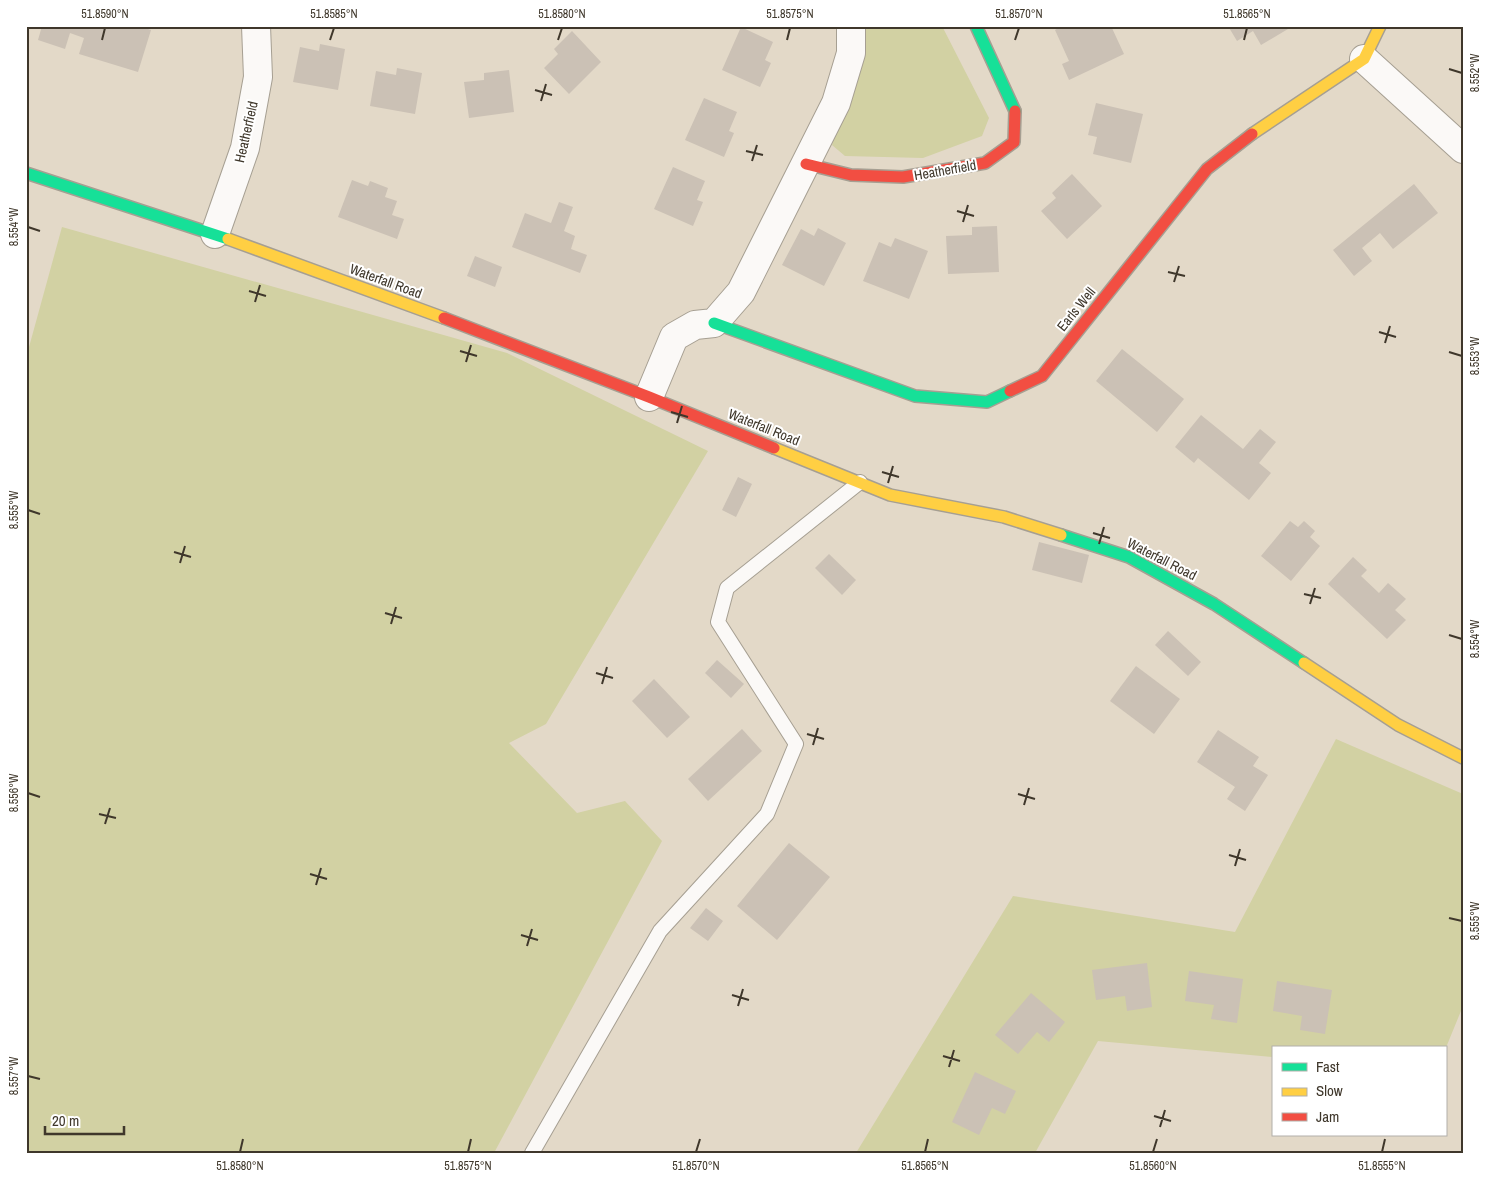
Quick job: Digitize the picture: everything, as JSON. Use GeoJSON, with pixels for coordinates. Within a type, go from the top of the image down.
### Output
{"type":"FeatureCollection","features":[{"type":"Feature","properties":{"kind":"street","name":"Heatherfield"},"geometry":{"type":"LineString","coordinates":[[215,234],[245,148],[258,77],[256,26]]}},
{"type":"Feature","properties":{"kind":"street"},"geometry":{"type":"LineString","coordinates":[[649,397],[674,337],[695,325],[714,323],[741,292],[836,104],[851,53],[850,26]]}},
{"type":"Feature","properties":{"kind":"street","name":"Heatherfield"},"geometry":{"type":"LineString","coordinates":[[806,164],[851,175],[903,177],[985,163],[1014,142],[1016,114],[976,26]]}},
{"type":"Feature","properties":{"kind":"street"},"geometry":{"type":"LineString","coordinates":[[1380,26],[1364,59],[1463,148]]}},
{"type":"Feature","properties":{"kind":"street","name":"Earls Well"},"geometry":{"type":"LineString","coordinates":[[714,323],[916,396],[987,402],[1042,376],[1207,169],[1254,132],[1364,59]]}},
{"type":"Feature","properties":{"kind":"street","name":"Waterfall Road"},"geometry":{"type":"LineString","coordinates":[[26,173],[215,234],[445,319],[649,397],[890,495],[1004,517],[1129,557],[1214,604],[1398,725],[1463,758]]}},
{"type":"Feature","properties":{"kind":"lane"},"geometry":{"type":"LineString","coordinates":[[532,1153],[660,931],[767,814],[796,744],[718,622],[727,588],[860,482]]}},
{"type":"Feature","properties":{"kind":"green space"},"geometry":{"type":"Polygon","coordinates":[[[855,26],[942,26],[989,118],[982,136],[923,158],[845,156],[832,145],[855,61],[855,26]]]}},
{"type":"Feature","properties":{"kind":"green space"},"geometry":{"type":"Polygon","coordinates":[[[62,227],[507,353],[708,451],[546,724],[509,743],[577,813],[625,801],[662,841],[494,1153],[26,1153],[26,358],[62,227]]]}},
{"type":"Feature","properties":{"kind":"green space"},"geometry":{"type":"Polygon","coordinates":[[[1336,739],[1463,794],[1463,1006],[1446,1048],[1446,1046],[1272,1046],[1272,1057],[1098,1041],[1035,1153],[856,1153],[1013,896],[1235,932],[1336,739]]]}},
{"type":"Feature","properties":{"kind":"building"},"geometry":{"type":"Polygon","coordinates":[[[42,26],[139,26],[151,30],[138,72],[79,54],[84,38],[70,33],[65,49],[38,40],[42,26]]]}},
{"type":"Feature","properties":{"kind":"building"},"geometry":{"type":"Polygon","coordinates":[[[1062,26],[1111,26],[1124,54],[1069,80],[1062,64],[1069,61],[1055,30],[1062,26]]]}},
{"type":"Feature","properties":{"kind":"building"},"geometry":{"type":"Polygon","coordinates":[[[1228,26],[1293,26],[1261,45],[1253,31],[1237,41],[1228,26]]]}},
{"type":"Feature","properties":{"kind":"building"},"geometry":{"type":"Polygon","coordinates":[[[741,27],[773,42],[765,60],[771,63],[760,87],[722,70],[741,27]]]}},
{"type":"Feature","properties":{"kind":"building"},"geometry":{"type":"Polygon","coordinates":[[[572,31],[601,62],[569,94],[544,68],[558,54],[554,49],[572,31]]]}},
{"type":"Feature","properties":{"kind":"building"},"geometry":{"type":"Polygon","coordinates":[[[320,44],[345,49],[338,90],[293,82],[300,47],[319,51],[320,44]]]}},
{"type":"Feature","properties":{"kind":"building"},"geometry":{"type":"Polygon","coordinates":[[[397,68],[422,73],[415,114],[370,106],[376,71],[396,75],[397,68]]]}},
{"type":"Feature","properties":{"kind":"building"},"geometry":{"type":"Polygon","coordinates":[[[509,70],[514,112],[469,118],[464,82],[484,80],[484,73],[509,70]]]}},
{"type":"Feature","properties":{"kind":"building"},"geometry":{"type":"Polygon","coordinates":[[[704,98],[737,112],[729,131],[734,133],[724,157],[685,140],[704,98]]]}},
{"type":"Feature","properties":{"kind":"building"},"geometry":{"type":"Polygon","coordinates":[[[1096,103],[1143,114],[1131,163],[1093,154],[1097,137],[1088,135],[1096,103]]]}},
{"type":"Feature","properties":{"kind":"building"},"geometry":{"type":"Polygon","coordinates":[[[673,167],[705,181],[697,200],[703,202],[693,226],[654,209],[673,167]]]}},
{"type":"Feature","properties":{"kind":"building"},"geometry":{"type":"Polygon","coordinates":[[[1072,174],[1102,206],[1067,239],[1041,211],[1056,198],[1052,193],[1072,174]]]}},
{"type":"Feature","properties":{"kind":"building"},"geometry":{"type":"Polygon","coordinates":[[[352,180],[368,186],[370,181],[388,188],[385,197],[397,201],[392,215],[404,219],[397,239],[338,217],[352,180]]]}},
{"type":"Feature","properties":{"kind":"building"},"geometry":{"type":"Polygon","coordinates":[[[1414,184],[1438,213],[1393,249],[1380,233],[1362,248],[1372,261],[1354,276],[1333,250],[1414,184]]]}},
{"type":"Feature","properties":{"kind":"building"},"geometry":{"type":"Polygon","coordinates":[[[559,202],[573,207],[564,231],[575,236],[571,249],[587,255],[580,273],[512,247],[525,213],[551,223],[559,202]]]}},
{"type":"Feature","properties":{"kind":"building"},"geometry":{"type":"Polygon","coordinates":[[[997,226],[999,272],[948,274],[946,236],[972,235],[972,227],[997,226]]]}},
{"type":"Feature","properties":{"kind":"building"},"geometry":{"type":"Polygon","coordinates":[[[818,228],[846,243],[824,286],[782,265],[801,229],[814,236],[818,228]]]}},
{"type":"Feature","properties":{"kind":"building"},"geometry":{"type":"Polygon","coordinates":[[[895,238],[928,251],[909,299],[863,281],[879,242],[891,247],[895,238]]]}},
{"type":"Feature","properties":{"kind":"building"},"geometry":{"type":"Polygon","coordinates":[[[475,256],[502,267],[495,287],[467,276],[475,256]]]}},
{"type":"Feature","properties":{"kind":"building"},"geometry":{"type":"Polygon","coordinates":[[[1122,349],[1184,399],[1157,432],[1096,381],[1122,349]]]}},
{"type":"Feature","properties":{"kind":"building"},"geometry":{"type":"Polygon","coordinates":[[[1201,415],[1243,449],[1260,429],[1276,442],[1259,463],[1271,473],[1249,500],[1198,458],[1194,463],[1175,447],[1201,415]]]}},
{"type":"Feature","properties":{"kind":"building"},"geometry":{"type":"Polygon","coordinates":[[[738,477],[752,484],[736,517],[722,510],[738,477]]]}},
{"type":"Feature","properties":{"kind":"building"},"geometry":{"type":"Polygon","coordinates":[[[1290,521],[1298,527],[1304,521],[1315,531],[1310,537],[1320,546],[1291,581],[1261,556],[1290,521]]]}},
{"type":"Feature","properties":{"kind":"building"},"geometry":{"type":"Polygon","coordinates":[[[1039,542],[1089,555],[1082,583],[1032,570],[1039,542]]]}},
{"type":"Feature","properties":{"kind":"building"},"geometry":{"type":"Polygon","coordinates":[[[829,554],[856,580],[842,595],[815,568],[829,554]]]}},
{"type":"Feature","properties":{"kind":"building"},"geometry":{"type":"Polygon","coordinates":[[[1353,557],[1367,570],[1361,576],[1379,593],[1388,583],[1406,599],[1395,610],[1406,620],[1387,639],[1328,584],[1353,557]]]}},
{"type":"Feature","properties":{"kind":"building"},"geometry":{"type":"Polygon","coordinates":[[[1168,631],[1201,662],[1188,676],[1155,645],[1168,631]]]}},
{"type":"Feature","properties":{"kind":"building"},"geometry":{"type":"Polygon","coordinates":[[[717,660],[744,684],[731,698],[705,673],[717,660]]]}},
{"type":"Feature","properties":{"kind":"building"},"geometry":{"type":"Polygon","coordinates":[[[1136,666],[1180,699],[1154,734],[1110,701],[1136,666]]]}},
{"type":"Feature","properties":{"kind":"building"},"geometry":{"type":"Polygon","coordinates":[[[654,679],[690,717],[667,738],[632,701],[654,679]]]}},
{"type":"Feature","properties":{"kind":"building"},"geometry":{"type":"Polygon","coordinates":[[[742,729],[762,751],[708,801],[688,779],[742,729]]]}},
{"type":"Feature","properties":{"kind":"building"},"geometry":{"type":"Polygon","coordinates":[[[1218,730],[1259,757],[1253,766],[1268,775],[1245,811],[1227,799],[1235,787],[1197,762],[1218,730]]]}},
{"type":"Feature","properties":{"kind":"building"},"geometry":{"type":"Polygon","coordinates":[[[789,843],[830,877],[777,940],[737,906],[789,843]]]}},
{"type":"Feature","properties":{"kind":"building"},"geometry":{"type":"Polygon","coordinates":[[[706,908],[723,921],[708,941],[690,928],[706,908]]]}},
{"type":"Feature","properties":{"kind":"building"},"geometry":{"type":"Polygon","coordinates":[[[1147,963],[1152,1007],[1127,1011],[1125,996],[1096,1000],[1092,970],[1147,963]]]}},
{"type":"Feature","properties":{"kind":"building"},"geometry":{"type":"Polygon","coordinates":[[[1189,971],[1243,979],[1237,1023],[1211,1019],[1214,1005],[1185,1001],[1189,971]]]}},
{"type":"Feature","properties":{"kind":"building"},"geometry":{"type":"Polygon","coordinates":[[[1277,981],[1332,990],[1325,1034],[1300,1030],[1302,1016],[1273,1011],[1277,981]]]}},
{"type":"Feature","properties":{"kind":"building"},"geometry":{"type":"Polygon","coordinates":[[[1031,993],[1065,1022],[1049,1042],[1037,1032],[1018,1054],[995,1035],[1031,993]]]}},
{"type":"Feature","properties":{"kind":"building"},"geometry":{"type":"Polygon","coordinates":[[[975,1072],[1016,1091],[1005,1114],[992,1108],[979,1135],[952,1122],[975,1072]]]}},
{"type":"Feature","properties":{"kind":"traffic: fast"},"geometry":{"type":"LineString","coordinates":[[976,26],[1015,111]]}},
{"type":"Feature","properties":{"kind":"traffic: fast"},"geometry":{"type":"LineString","coordinates":[[26,173],[228,239]]}},
{"type":"Feature","properties":{"kind":"traffic: fast"},"geometry":{"type":"LineString","coordinates":[[714,323],[915,396],[987,402],[1010,391]]}},
{"type":"Feature","properties":{"kind":"traffic: fast"},"geometry":{"type":"LineString","coordinates":[[1061,535],[1129,557],[1214,604],[1304,663]]}},
{"type":"Feature","properties":{"kind":"traffic: slow"},"geometry":{"type":"LineString","coordinates":[[1252,134],[1364,59],[1380,26]]}},
{"type":"Feature","properties":{"kind":"traffic: slow"},"geometry":{"type":"LineString","coordinates":[[228,239],[444,318]]}},
{"type":"Feature","properties":{"kind":"traffic: slow"},"geometry":{"type":"LineString","coordinates":[[774,448],[890,495],[1004,517],[1061,535]]}},
{"type":"Feature","properties":{"kind":"traffic: slow"},"geometry":{"type":"LineString","coordinates":[[1304,663],[1398,725],[1463,758]]}},
{"type":"Feature","properties":{"kind":"traffic: jam"},"geometry":{"type":"LineString","coordinates":[[806,164],[851,175],[903,177],[985,163],[1014,142],[1015,111]]}},
{"type":"Feature","properties":{"kind":"traffic: jam"},"geometry":{"type":"LineString","coordinates":[[1010,391],[1042,376],[1207,169],[1252,134]]}},
{"type":"Feature","properties":{"kind":"traffic: jam"},"geometry":{"type":"LineString","coordinates":[[444,318],[649,397],[774,448]]}}]}
